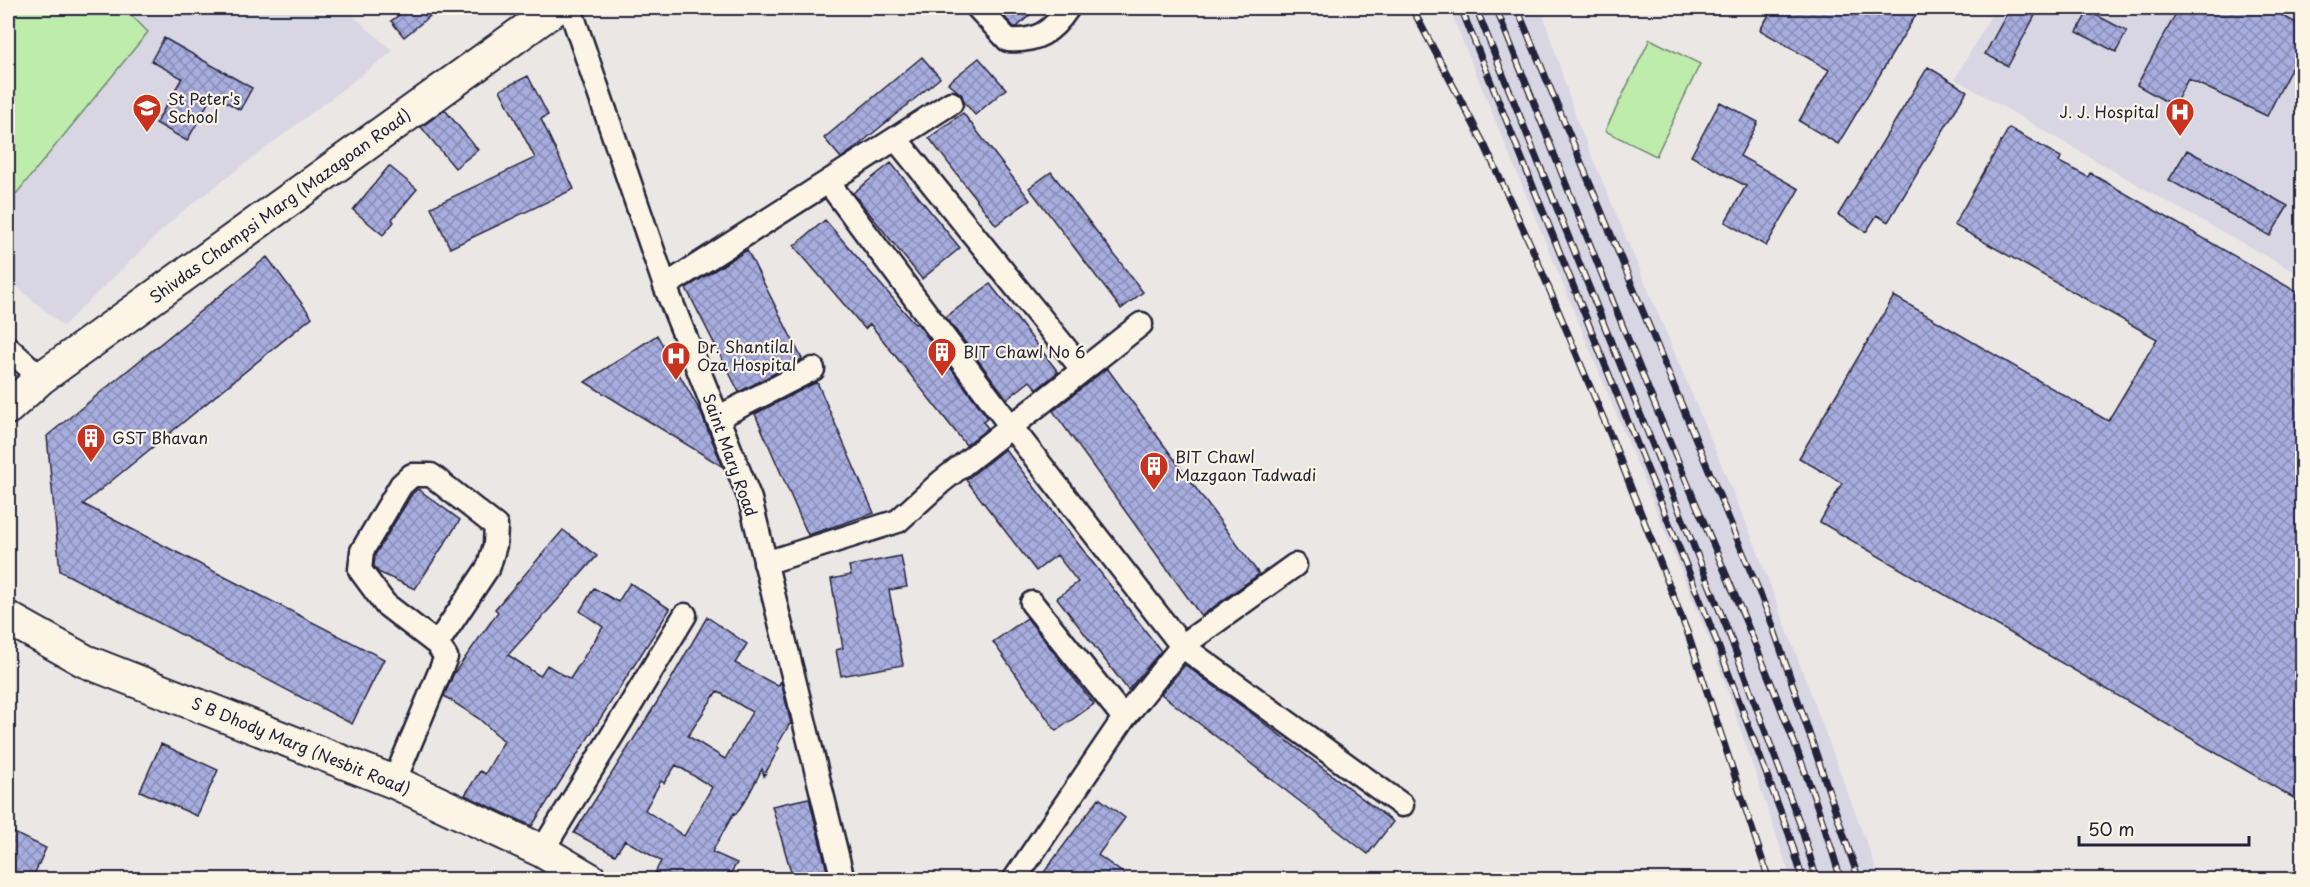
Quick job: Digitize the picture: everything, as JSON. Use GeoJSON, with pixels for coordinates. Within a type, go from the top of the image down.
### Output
{"type":"FeatureCollection","features":[{"type":"Feature","properties":{"kind":"street","name":"Shivdas Champsi Marg (Mazagoan Road)"},"geometry":{"type":"LineString","coordinates":[[8,408],[41,378],[556,8]]}},
{"type":"Feature","properties":{"kind":"street","name":"Saint Mary Road"},"geometry":{"type":"LineString","coordinates":[[570,8],[665,286],[750,499],[843,879]]}},
{"type":"Feature","properties":{"kind":"street"},"geometry":{"type":"LineString","coordinates":[[978,8],[1008,40],[1022,41],[1038,38],[1061,19],[1068,8]]}},
{"type":"Feature","properties":{"kind":"street"},"geometry":{"type":"LineString","coordinates":[[665,286],[951,103]]}},
{"type":"Feature","properties":{"kind":"street"},"geometry":{"type":"LineString","coordinates":[[896,139],[1083,370]]}},
{"type":"Feature","properties":{"kind":"street"},"geometry":{"type":"LineString","coordinates":[[828,182],[1012,428],[1182,646],[1402,805]]}},
{"type":"Feature","properties":{"kind":"street"},"geometry":{"type":"LineString","coordinates":[[765,563],[898,522],[941,482],[1141,324]]}},
{"type":"Feature","properties":{"kind":"street"},"geometry":{"type":"LineString","coordinates":[[8,348],[41,378]]}},
{"type":"Feature","properties":{"kind":"street"},"geometry":{"type":"LineString","coordinates":[[717,418],[813,369]]}},
{"type":"Feature","properties":{"kind":"street"},"geometry":{"type":"LineString","coordinates":[[394,782],[446,657],[437,644],[385,604],[360,570],[362,551],[401,485],[412,475],[431,475],[495,526],[495,545],[489,566],[437,644]]}},
{"type":"Feature","properties":{"kind":"street"},"geometry":{"type":"LineString","coordinates":[[1014,879],[1124,718],[1182,646],[1295,565]]}},
{"type":"Feature","properties":{"kind":"street"},"geometry":{"type":"LineString","coordinates":[[1032,603],[1124,718]]}},
{"type":"Feature","properties":{"kind":"street"},"geometry":{"type":"LineString","coordinates":[[542,851],[685,615]]}},
{"type":"Feature","properties":{"kind":"street","name":"S B Dhody Marg (Nesbit Road)"},"geometry":{"type":"LineString","coordinates":[[8,618],[85,661],[394,782],[542,851],[591,879]]}},
{"type":"Feature","properties":{"kind":"shaded area","name":"St Peter's School"},"geometry":{"type":"Polygon","coordinates":[[[8,8],[344,8],[393,51],[179,214],[63,326],[8,279],[8,8]]]}},
{"type":"Feature","properties":{"kind":"shaded area"},"geometry":{"type":"Polygon","coordinates":[[[1449,8],[1541,8],[1577,121],[1756,547],[1880,879],[1791,879],[1714,651],[1449,8]]]}},
{"type":"Feature","properties":{"kind":"shaded area","name":"J. J. Hospital"},"geometry":{"type":"Polygon","coordinates":[[[1995,8],[2302,8],[2302,276],[2159,197],[1955,79],[1995,8]]]}},
{"type":"Feature","properties":{"kind":"green space"},"geometry":{"type":"Polygon","coordinates":[[[8,8],[124,8],[148,32],[16,194],[8,187],[8,8]]]}},
{"type":"Feature","properties":{"kind":"green space"},"geometry":{"type":"Polygon","coordinates":[[[1650,39],[1700,64],[1656,156],[1605,131],[1650,39]]]}},
{"type":"Feature","properties":{"kind":"building"},"geometry":{"type":"Polygon","coordinates":[[[409,8],[440,8],[404,37],[391,21],[409,8]]]}},
{"type":"Feature","properties":{"kind":"building"},"geometry":{"type":"Polygon","coordinates":[[[996,8],[1037,8],[1017,27],[1014,27],[996,8]]]}},
{"type":"Feature","properties":{"kind":"building"},"geometry":{"type":"Polygon","coordinates":[[[1773,8],[1920,8],[1838,144],[1799,121],[1829,70],[1760,30],[1773,8]]]}},
{"type":"Feature","properties":{"kind":"building"},"geometry":{"type":"Polygon","coordinates":[[[2010,8],[2039,8],[2008,66],[1985,54],[2010,8]]]}},
{"type":"Feature","properties":{"kind":"building"},"geometry":{"type":"Polygon","coordinates":[[[2179,8],[2268,8],[2302,26],[2302,47],[2267,116],[2188,79],[2174,106],[2137,85],[2179,8]]]}},
{"type":"Feature","properties":{"kind":"building"},"geometry":{"type":"Polygon","coordinates":[[[2088,11],[2127,31],[2116,52],[2077,32],[2088,11]]]}},
{"type":"Feature","properties":{"kind":"building"},"geometry":{"type":"Polygon","coordinates":[[[164,38],[252,88],[240,110],[213,94],[187,141],[156,123],[182,78],[151,61],[164,38]]]}},
{"type":"Feature","properties":{"kind":"building"},"geometry":{"type":"Polygon","coordinates":[[[922,57],[940,78],[841,158],[824,138],[922,57]]]}},
{"type":"Feature","properties":{"kind":"building"},"geometry":{"type":"Polygon","coordinates":[[[979,58],[1006,89],[975,115],[964,102],[962,95],[948,83],[979,58]]]}},
{"type":"Feature","properties":{"kind":"building"},"geometry":{"type":"Polygon","coordinates":[[[1928,67],[1967,91],[1888,222],[1877,215],[1866,232],[1838,215],[1928,67]]]}},
{"type":"Feature","properties":{"kind":"building"},"geometry":{"type":"Polygon","coordinates":[[[528,76],[548,115],[541,119],[574,189],[450,248],[431,207],[535,158],[500,90],[528,76]]]}},
{"type":"Feature","properties":{"kind":"building"},"geometry":{"type":"Polygon","coordinates":[[[1720,102],[1758,122],[1740,156],[1799,189],[1766,246],[1725,222],[1746,186],[1691,156],[1720,102]]]}},
{"type":"Feature","properties":{"kind":"building"},"geometry":{"type":"Polygon","coordinates":[[[445,110],[478,150],[455,168],[421,127],[445,110]]]}},
{"type":"Feature","properties":{"kind":"building"},"geometry":{"type":"Polygon","coordinates":[[[963,113],[1030,200],[996,225],[929,138],[963,113]]]}},
{"type":"Feature","properties":{"kind":"building"},"geometry":{"type":"Polygon","coordinates":[[[2009,128],[2061,157],[2059,162],[2088,177],[2090,173],[2302,295],[2302,803],[1820,522],[1842,483],[1799,458],[1894,296],[2108,421],[2157,339],[1954,225],[2009,128]]]}},
{"type":"Feature","properties":{"kind":"building"},"geometry":{"type":"Polygon","coordinates":[[[2187,150],[2288,206],[2270,236],[2169,180],[2187,150]]]}},
{"type":"Feature","properties":{"kind":"building"},"geometry":{"type":"Polygon","coordinates":[[[891,163],[960,248],[922,279],[853,193],[891,163]]]}},
{"type":"Feature","properties":{"kind":"building"},"geometry":{"type":"Polygon","coordinates":[[[389,166],[417,189],[392,219],[394,222],[383,235],[353,210],[389,166]]]}},
{"type":"Feature","properties":{"kind":"building"},"geometry":{"type":"Polygon","coordinates":[[[1051,172],[1143,292],[1121,309],[1029,188],[1051,172]]]}},
{"type":"Feature","properties":{"kind":"building"},"geometry":{"type":"Polygon","coordinates":[[[825,220],[915,324],[917,323],[988,418],[983,422],[988,428],[966,445],[870,324],[865,329],[794,246],[825,220]]]}},
{"type":"Feature","properties":{"kind":"building"},"geometry":{"type":"Polygon","coordinates":[[[747,250],[802,359],[739,392],[686,288],[747,250]]]}},
{"type":"Feature","properties":{"kind":"building","name":"GST Bhavan"},"geometry":{"type":"Polygon","coordinates":[[[267,257],[312,317],[83,504],[384,659],[352,724],[60,571],[47,436],[267,257]]]}},
{"type":"Feature","properties":{"kind":"building"},"geometry":{"type":"Polygon","coordinates":[[[990,284],[1058,372],[1037,389],[1030,381],[1007,399],[946,317],[990,284]]]}},
{"type":"Feature","properties":{"kind":"building"},"geometry":{"type":"Polygon","coordinates":[[[657,335],[700,411],[723,467],[585,382],[657,335]]]}},
{"type":"Feature","properties":{"kind":"building","name":"BIT Chawl Mazgaon Tadwadi"},"geometry":{"type":"Polygon","coordinates":[[[1107,368],[1259,574],[1201,616],[1053,411],[1107,368]]]}},
{"type":"Feature","properties":{"kind":"building"},"geometry":{"type":"Polygon","coordinates":[[[817,382],[874,513],[808,535],[755,414],[817,382]]]}},
{"type":"Feature","properties":{"kind":"building"},"geometry":{"type":"Polygon","coordinates":[[[1005,449],[1161,651],[1128,690],[1057,598],[1078,582],[1057,555],[1036,571],[966,480],[1005,449]]]}},
{"type":"Feature","properties":{"kind":"building"},"geometry":{"type":"Polygon","coordinates":[[[418,489],[460,520],[415,589],[378,572],[374,566],[375,555],[412,494],[418,489]]]}},
{"type":"Feature","properties":{"kind":"building"},"geometry":{"type":"Polygon","coordinates":[[[563,530],[597,556],[508,655],[540,676],[547,665],[570,679],[603,627],[580,611],[594,588],[618,602],[630,583],[670,609],[532,826],[465,795],[480,771],[485,774],[504,741],[478,718],[444,696],[454,673],[498,612],[495,609],[563,530]]]}},
{"type":"Feature","properties":{"kind":"building"},"geometry":{"type":"Polygon","coordinates":[[[901,556],[907,587],[889,590],[903,665],[841,676],[836,650],[843,648],[831,579],[851,575],[849,566],[901,556]]]}},
{"type":"Feature","properties":{"kind":"building"},"geometry":{"type":"Polygon","coordinates":[[[707,617],[747,644],[735,663],[778,686],[781,681],[791,724],[777,746],[779,748],[764,776],[762,769],[748,796],[736,814],[734,813],[712,852],[737,863],[727,879],[669,879],[655,873],[661,861],[625,840],[615,855],[574,833],[666,688],[707,617]],[[717,691],[688,736],[725,759],[752,712],[717,691]],[[676,765],[664,783],[661,781],[645,810],[684,836],[712,787],[676,765]]]}},
{"type":"Feature","properties":{"kind":"building"},"geometry":{"type":"Polygon","coordinates":[[[1027,618],[1094,704],[1056,731],[993,642],[1027,618]]]}},
{"type":"Feature","properties":{"kind":"building"},"geometry":{"type":"Polygon","coordinates":[[[1185,665],[1393,822],[1368,854],[1161,694],[1185,665]]]}},
{"type":"Feature","properties":{"kind":"building"},"geometry":{"type":"Polygon","coordinates":[[[161,744],[218,770],[197,816],[140,791],[161,744]]]}},
{"type":"Feature","properties":{"kind":"building"},"geometry":{"type":"Polygon","coordinates":[[[809,798],[829,879],[793,879],[772,806],[809,798]]]}},
{"type":"Feature","properties":{"kind":"building"},"geometry":{"type":"Polygon","coordinates":[[[1099,798],[1125,818],[1098,855],[1131,879],[1039,879],[1099,798]]]}},
{"type":"Feature","properties":{"kind":"building"},"geometry":{"type":"Polygon","coordinates":[[[8,830],[46,848],[32,879],[8,879],[8,830]]]}},
{"type":"Feature","properties":{"kind":"railway"},"geometry":{"type":"LineString","coordinates":[[1412,8],[1485,146],[1532,248],[1612,439],[1688,634],[1769,880]]}},
{"type":"Feature","properties":{"kind":"railway"},"geometry":{"type":"LineString","coordinates":[[1461,8],[1713,632],[1789,834],[1803,880]]}},
{"type":"Feature","properties":{"kind":"railway"},"geometry":{"type":"LineString","coordinates":[[1476,8],[1728,631],[1800,824],[1817,880]]}},
{"type":"Feature","properties":{"kind":"railway"},"geometry":{"type":"LineString","coordinates":[[1496,8],[1628,339],[1784,716],[1824,825],[1841,880]]}},
{"type":"Feature","properties":{"kind":"railway"},"geometry":{"type":"LineString","coordinates":[[1517,8],[1770,618],[1859,880]]}},
{"type":"Feature","properties":{"kind":"place","name":"St Peter's School"},"geometry":{"type":"Point","coordinates":[147,134]}},
{"type":"Feature","properties":{"kind":"place","name":"J. J. Hospital"},"geometry":{"type":"Point","coordinates":[2180,138]}},
{"type":"Feature","properties":{"kind":"place","name":"BIT Chawl No 6"},"geometry":{"type":"Point","coordinates":[942,378]}},
{"type":"Feature","properties":{"kind":"place","name":"Dr. Shantilal Oza Hospital"},"geometry":{"type":"Point","coordinates":[676,382]}},
{"type":"Feature","properties":{"kind":"place","name":"GST Bhavan"},"geometry":{"type":"Point","coordinates":[91,464]}},
{"type":"Feature","properties":{"kind":"place","name":"BIT Chawl Mazgaon Tadwadi"},"geometry":{"type":"Point","coordinates":[1154,492]}}]}
